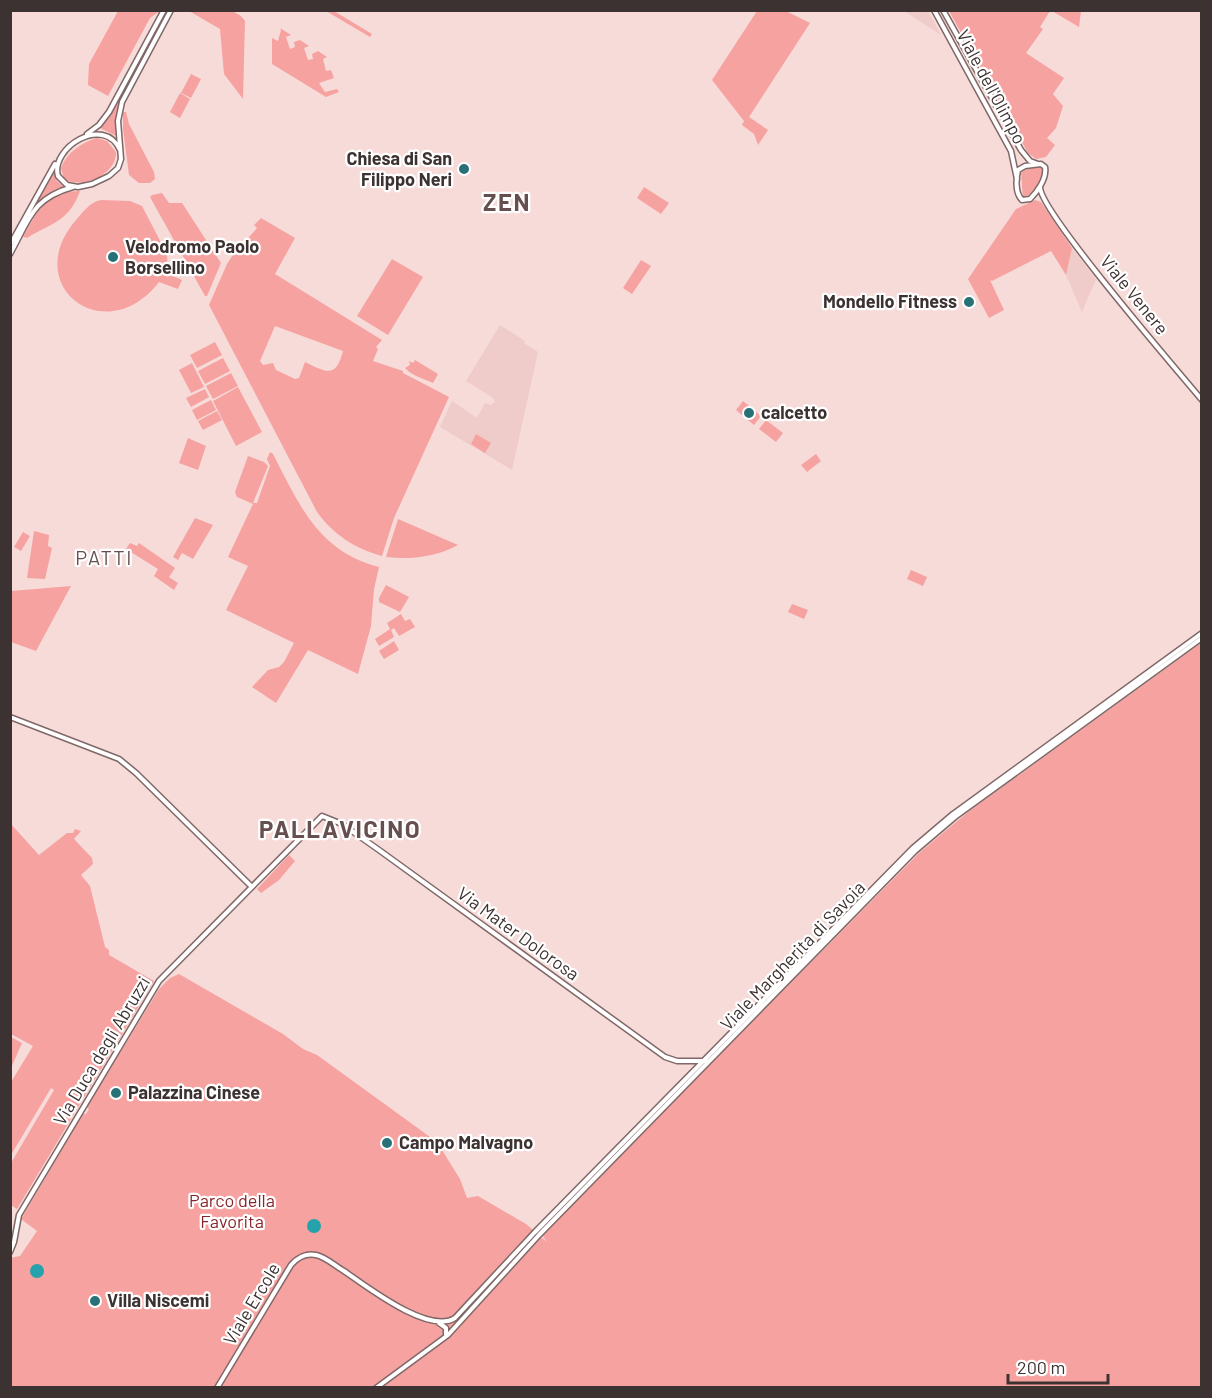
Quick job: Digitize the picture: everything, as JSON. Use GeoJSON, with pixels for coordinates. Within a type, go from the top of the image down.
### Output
{"type":"FeatureCollection","features":[{"type":"Feature","properties":{"kind":"street"},"geometry":{"type":"LineString","coordinates":[[10,245],[48,175],[63,154],[107,115],[164,10]]}},
{"type":"Feature","properties":{"kind":"street"},"geometry":{"type":"LineString","coordinates":[[10,254],[39,203],[54,193],[92,184],[113,173],[120,163],[118,121],[122,102],[171,10]]}},
{"type":"Feature","properties":{"kind":"street","name":"Viale dell'Olimpo"},"geometry":{"type":"LineString","coordinates":[[934,10],[1011,151],[1020,198],[1025,201],[1031,198]]}},
{"type":"Feature","properties":{"kind":"street","name":"Viale dell'Olimpo"},"geometry":{"type":"LineString","coordinates":[[943,10],[1021,150],[1028,160],[1038,164]]}},
{"type":"Feature","properties":{"kind":"street"},"geometry":{"type":"LineString","coordinates":[[79,140],[93,134],[102,134],[114,140],[120,150]]}},
{"type":"Feature","properties":{"kind":"street"},"geometry":{"type":"LineString","coordinates":[[63,154],[57,165],[57,176],[63,183],[73,187]]}},
{"type":"Feature","properties":{"kind":"street"},"geometry":{"type":"LineString","coordinates":[[1017,179],[1020,168],[1038,164]]}},
{"type":"Feature","properties":{"kind":"street","name":"Viale Venere"},"geometry":{"type":"LineString","coordinates":[[1038,164],[1046,169],[1040,192],[1048,206],[1077,247],[1202,400]]}},
{"type":"Feature","properties":{"kind":"street"},"geometry":{"type":"LineString","coordinates":[[1031,198],[1040,187]]}},
{"type":"Feature","properties":{"kind":"street","name":"Viale Venere"},"geometry":{"type":"LineString","coordinates":[[1031,198],[1041,199],[1048,206]]}},
{"type":"Feature","properties":{"kind":"street","name":"Viale Margherita di Savoia"},"geometry":{"type":"LineString","coordinates":[[450,1321],[535,1232],[707,1062],[928,834],[1005,775],[1202,633]]}},
{"type":"Feature","properties":{"kind":"street","name":"Viale Margherita di Savoia"},"geometry":{"type":"LineString","coordinates":[[376,1388],[444,1339],[539,1235],[930,837],[1202,638]]}},
{"type":"Feature","properties":{"kind":"street"},"geometry":{"type":"LineString","coordinates":[[10,717],[119,759],[144,780],[252,887]]}},
{"type":"Feature","properties":{"kind":"street","name":"Via Duca degli Abruzzi"},"geometry":{"type":"LineString","coordinates":[[10,1252],[19,1215],[157,984],[322,816],[332,820]]}},
{"type":"Feature","properties":{"kind":"street","name":"Via Mater Dolorosa"},"geometry":{"type":"LineString","coordinates":[[332,820],[342,824],[382,852],[665,1057],[677,1061],[707,1062]]}},
{"type":"Feature","properties":{"kind":"street","name":"Viale Ercole"},"geometry":{"type":"LineString","coordinates":[[217,1388],[291,1265],[307,1255],[322,1257],[404,1310],[437,1322],[450,1321]]}},
{"type":"Feature","properties":{"kind":"street"},"geometry":{"type":"LineString","coordinates":[[437,1322],[446,1328],[444,1339]]}},
{"type":"Feature","properties":{"kind":"shaded area"},"geometry":{"type":"Polygon","coordinates":[[[904,11],[928,11],[941,35],[904,11]]]}},
{"type":"Feature","properties":{"kind":"shaded area"},"geometry":{"type":"Polygon","coordinates":[[[1072,248],[1096,279],[1082,312],[1066,275],[1072,248]]]}},
{"type":"Feature","properties":{"kind":"shaded area"},"geometry":{"type":"Polygon","coordinates":[[[500,325],[538,352],[512,470],[440,427],[452,401],[477,418],[485,403],[490,405],[495,402],[493,398],[466,381],[500,325]]]}},
{"type":"Feature","properties":{"kind":"green space"},"geometry":{"type":"Polygon","coordinates":[[[227,10],[234,12],[245,21],[243,99],[224,74],[220,29],[189,11],[227,10]]]}},
{"type":"Feature","properties":{"kind":"green space"},"geometry":{"type":"Polygon","coordinates":[[[118,11],[160,11],[150,18],[108,96],[88,85],[89,64],[118,11]]]}},
{"type":"Feature","properties":{"kind":"green space"},"geometry":{"type":"Polygon","coordinates":[[[326,11],[334,11],[372,34],[370,37],[326,11]]]}},
{"type":"Feature","properties":{"kind":"green space"},"geometry":{"type":"Polygon","coordinates":[[[757,11],[786,11],[810,23],[749,117],[768,130],[758,145],[754,134],[742,125],[744,121],[712,80],[757,11]]]}},
{"type":"Feature","properties":{"kind":"green space"},"geometry":{"type":"Polygon","coordinates":[[[949,11],[1050,11],[1040,27],[1043,29],[1026,53],[1064,78],[1053,94],[1063,106],[1056,128],[1047,138],[1055,145],[1046,157],[1036,159],[1028,153],[949,11]]]}},
{"type":"Feature","properties":{"kind":"green space"},"geometry":{"type":"Polygon","coordinates":[[[1052,11],[1081,11],[1079,27],[1052,11]]]}},
{"type":"Feature","properties":{"kind":"green space"},"geometry":{"type":"Polygon","coordinates":[[[280,28],[291,35],[286,37],[290,49],[295,47],[294,42],[300,40],[309,46],[304,48],[308,60],[313,59],[312,54],[318,51],[327,57],[323,59],[326,71],[331,70],[334,78],[319,83],[325,92],[337,89],[339,92],[326,97],[272,64],[272,38],[278,41],[280,28]]]}},
{"type":"Feature","properties":{"kind":"green space"},"geometry":{"type":"Polygon","coordinates":[[[191,74],[201,79],[191,98],[181,93],[191,74]]]}},
{"type":"Feature","properties":{"kind":"green space"},"geometry":{"type":"Polygon","coordinates":[[[180,93],[190,99],[180,118],[170,112],[180,93]]]}},
{"type":"Feature","properties":{"kind":"green space"},"geometry":{"type":"Polygon","coordinates":[[[119,99],[116,117],[116,136],[100,128],[119,99]]]}},
{"type":"Feature","properties":{"kind":"green space"},"geometry":{"type":"Polygon","coordinates":[[[123,112],[126,112],[129,124],[154,172],[155,179],[150,183],[139,183],[129,175],[123,112]]]}},
{"type":"Feature","properties":{"kind":"green space"},"geometry":{"type":"Polygon","coordinates":[[[97,138],[107,141],[116,152],[111,167],[105,173],[89,181],[80,183],[64,179],[61,168],[67,157],[80,145],[97,138]]]}},
{"type":"Feature","properties":{"kind":"green space"},"geometry":{"type":"Polygon","coordinates":[[[1041,167],[1044,169],[1041,178],[1030,193],[1023,198],[1021,173],[1028,169],[1041,167]]]}},
{"type":"Feature","properties":{"kind":"green space"},"geometry":{"type":"Polygon","coordinates":[[[53,171],[57,181],[64,187],[50,192],[35,204],[53,171]]]}},
{"type":"Feature","properties":{"kind":"green space"},"geometry":{"type":"Polygon","coordinates":[[[644,187],[669,203],[661,214],[637,198],[644,187]]]}},
{"type":"Feature","properties":{"kind":"green space"},"geometry":{"type":"Polygon","coordinates":[[[80,191],[65,216],[27,238],[23,237],[38,211],[50,199],[67,192],[80,191]]]}},
{"type":"Feature","properties":{"kind":"green space"},"geometry":{"type":"Polygon","coordinates":[[[162,193],[169,203],[182,203],[221,263],[207,296],[150,197],[162,193]]]}},
{"type":"Feature","properties":{"kind":"green space","name":"Velodromo Paolo Borsellino"},"geometry":{"type":"Polygon","coordinates":[[[101,200],[130,201],[142,206],[167,254],[168,274],[182,280],[178,289],[159,282],[138,302],[116,311],[94,310],[76,302],[63,287],[57,267],[61,244],[85,210],[101,200]]]}},
{"type":"Feature","properties":{"kind":"green space"},"geometry":{"type":"Polygon","coordinates":[[[1035,200],[1041,202],[1072,248],[1066,275],[1051,251],[990,280],[1004,310],[989,318],[968,279],[1016,209],[1035,200]]]}},
{"type":"Feature","properties":{"kind":"green space"},"geometry":{"type":"Polygon","coordinates":[[[261,218],[295,238],[275,274],[382,340],[376,347],[378,349],[373,361],[403,371],[449,397],[394,518],[382,556],[345,540],[317,512],[209,305],[227,264],[234,253],[241,251],[241,246],[257,228],[254,225],[261,218]],[[275,326],[260,361],[263,365],[273,363],[276,370],[295,379],[299,378],[305,362],[319,369],[330,371],[334,369],[343,351],[275,326]]]}},
{"type":"Feature","properties":{"kind":"green space"},"geometry":{"type":"Polygon","coordinates":[[[392,259],[423,277],[388,335],[357,316],[392,259]]]}},
{"type":"Feature","properties":{"kind":"green space"},"geometry":{"type":"Polygon","coordinates":[[[641,260],[651,266],[632,294],[623,288],[641,260]]]}},
{"type":"Feature","properties":{"kind":"green space"},"geometry":{"type":"Polygon","coordinates":[[[215,342],[222,355],[197,368],[190,355],[215,342]]]}},
{"type":"Feature","properties":{"kind":"green space"},"geometry":{"type":"Polygon","coordinates":[[[223,358],[230,371],[205,384],[198,371],[223,358]]]}},
{"type":"Feature","properties":{"kind":"green space"},"geometry":{"type":"Polygon","coordinates":[[[415,360],[438,374],[433,383],[414,375],[405,368],[410,365],[409,361],[413,363],[415,360]]]}},
{"type":"Feature","properties":{"kind":"green space"},"geometry":{"type":"Polygon","coordinates":[[[192,363],[204,387],[191,393],[179,370],[192,363]]]}},
{"type":"Feature","properties":{"kind":"green space"},"geometry":{"type":"Polygon","coordinates":[[[231,373],[238,386],[213,399],[206,386],[231,373]]]}},
{"type":"Feature","properties":{"kind":"green space"},"geometry":{"type":"Polygon","coordinates":[[[238,387],[262,432],[236,446],[213,401],[238,387]]]}},
{"type":"Feature","properties":{"kind":"green space"},"geometry":{"type":"Polygon","coordinates":[[[205,389],[209,397],[191,407],[186,398],[205,389]]]}},
{"type":"Feature","properties":{"kind":"green space"},"geometry":{"type":"Polygon","coordinates":[[[211,400],[216,410],[197,420],[192,410],[211,400]]]}},
{"type":"Feature","properties":{"kind":"green space","name":"calcetto"},"geometry":{"type":"Polygon","coordinates":[[[743,401],[761,416],[754,425],[736,410],[743,401]]]}},
{"type":"Feature","properties":{"kind":"green space"},"geometry":{"type":"Polygon","coordinates":[[[217,411],[222,420],[203,430],[198,421],[217,411]]]}},
{"type":"Feature","properties":{"kind":"green space","name":"calcetto"},"geometry":{"type":"Polygon","coordinates":[[[766,420],[783,433],[776,442],[759,429],[766,420]]]}},
{"type":"Feature","properties":{"kind":"green space"},"geometry":{"type":"Polygon","coordinates":[[[476,434],[491,443],[485,453],[471,444],[476,434]]]}},
{"type":"Feature","properties":{"kind":"green space"},"geometry":{"type":"Polygon","coordinates":[[[188,438],[206,446],[198,470],[179,463],[188,438]]]}},
{"type":"Feature","properties":{"kind":"green space"},"geometry":{"type":"Polygon","coordinates":[[[270,452],[302,508],[326,538],[340,550],[358,560],[379,567],[374,589],[371,626],[358,674],[308,650],[276,703],[252,687],[268,670],[279,667],[284,662],[294,643],[226,610],[248,566],[228,557],[253,504],[237,497],[235,492],[248,456],[264,462],[268,466],[253,503],[257,503],[270,466],[267,459],[270,452]]]}},
{"type":"Feature","properties":{"kind":"green space"},"geometry":{"type":"Polygon","coordinates":[[[816,454],[821,461],[807,472],[801,465],[816,454]]]}},
{"type":"Feature","properties":{"kind":"green space"},"geometry":{"type":"Polygon","coordinates":[[[195,518],[213,525],[193,559],[182,553],[178,560],[173,557],[195,518]]]}},
{"type":"Feature","properties":{"kind":"green space"},"geometry":{"type":"Polygon","coordinates":[[[398,519],[458,545],[423,557],[386,557],[398,519]]]}},
{"type":"Feature","properties":{"kind":"green space"},"geometry":{"type":"Polygon","coordinates":[[[34,531],[49,535],[48,546],[52,548],[45,579],[27,578],[34,531]]]}},
{"type":"Feature","properties":{"kind":"green space"},"geometry":{"type":"Polygon","coordinates":[[[23,532],[30,536],[21,551],[14,547],[23,532]]]}},
{"type":"Feature","properties":{"kind":"green space"},"geometry":{"type":"Polygon","coordinates":[[[130,543],[137,546],[139,543],[175,568],[169,577],[178,583],[174,590],[154,576],[158,569],[126,549],[130,543]]]}},
{"type":"Feature","properties":{"kind":"green space"},"geometry":{"type":"Polygon","coordinates":[[[911,570],[927,577],[923,586],[907,579],[911,570]]]}},
{"type":"Feature","properties":{"kind":"green space"},"geometry":{"type":"Polygon","coordinates":[[[386,585],[409,597],[400,612],[379,602],[386,585]]]}},
{"type":"Feature","properties":{"kind":"green space"},"geometry":{"type":"Polygon","coordinates":[[[71,586],[36,651],[11,642],[11,591],[71,586]]]}},
{"type":"Feature","properties":{"kind":"green space"},"geometry":{"type":"Polygon","coordinates":[[[792,604],[808,610],[804,619],[788,612],[792,604]]]}},
{"type":"Feature","properties":{"kind":"green space"},"geometry":{"type":"Polygon","coordinates":[[[401,614],[405,621],[410,619],[415,627],[399,636],[394,628],[391,630],[394,637],[379,646],[375,639],[390,629],[387,623],[401,614]]]}},
{"type":"Feature","properties":{"kind":"green space"},"geometry":{"type":"Polygon","coordinates":[[[394,641],[399,650],[384,659],[379,651],[394,641]]]}},
{"type":"Feature","properties":{"kind":"green space","name":"Parco della Favorita"},"geometry":{"type":"Polygon","coordinates":[[[1201,643],[1201,1387],[11,1387],[10,1258],[20,1256],[37,1231],[21,1219],[159,989],[170,978],[179,974],[283,1034],[303,1049],[317,1055],[437,1142],[460,1179],[467,1198],[478,1196],[526,1224],[547,1242],[542,1235],[919,853],[968,812],[1201,643]]]}},
{"type":"Feature","properties":{"kind":"green space"},"geometry":{"type":"Polygon","coordinates":[[[10,823],[39,855],[67,833],[73,833],[75,829],[81,831],[74,839],[92,858],[93,864],[81,875],[90,886],[105,947],[109,950],[109,955],[154,981],[17,1209],[11,1205],[11,1163],[54,1090],[51,1088],[11,1155],[11,1082],[33,1046],[11,1034],[10,823]]]}},
{"type":"Feature","properties":{"kind":"green space"},"geometry":{"type":"Polygon","coordinates":[[[289,855],[295,861],[279,880],[261,893],[257,889],[289,855]]]}},
{"type":"Feature","properties":{"kind":"green space"},"geometry":{"type":"Polygon","coordinates":[[[11,1037],[22,1043],[11,1068],[11,1037]]]}},
{"type":"Feature","properties":{"kind":"water"},"geometry":{"type":"Polygon","coordinates":[[[311,1219],[317,1219],[321,1226],[317,1233],[311,1233],[307,1229],[307,1223],[311,1219]]]}},
{"type":"Feature","properties":{"kind":"water"},"geometry":{"type":"Polygon","coordinates":[[[34,1264],[40,1264],[44,1271],[40,1278],[34,1278],[30,1274],[30,1268],[34,1264]]]}},
{"type":"Feature","properties":{"kind":"place","name":"Chiesa di San Filippo Neri"},"geometry":{"type":"Point","coordinates":[464,169]}},
{"type":"Feature","properties":{"kind":"place","name":"Velodromo Paolo Borsellino"},"geometry":{"type":"Point","coordinates":[113,257]}},
{"type":"Feature","properties":{"kind":"place","name":"Mondello Fitness"},"geometry":{"type":"Point","coordinates":[969,302]}},
{"type":"Feature","properties":{"kind":"place","name":"calcetto"},"geometry":{"type":"Point","coordinates":[749,413]}},
{"type":"Feature","properties":{"kind":"place","name":"Palazzina Cinese"},"geometry":{"type":"Point","coordinates":[116,1093]}},
{"type":"Feature","properties":{"kind":"place","name":"Campo Malvagno"},"geometry":{"type":"Point","coordinates":[387,1143]}},
{"type":"Feature","properties":{"kind":"place","name":"Villa Niscemi"},"geometry":{"type":"Point","coordinates":[95,1301]}},
{"type":"Feature","properties":{"kind":"district","name":"ZEN"},"geometry":{"type":"Point","coordinates":[507,203]}},
{"type":"Feature","properties":{"kind":"district","name":"PATTI"},"geometry":{"type":"Point","coordinates":[104,558]}},
{"type":"Feature","properties":{"kind":"district","name":"PALLAVICINO"},"geometry":{"type":"Point","coordinates":[340,830]}}]}
